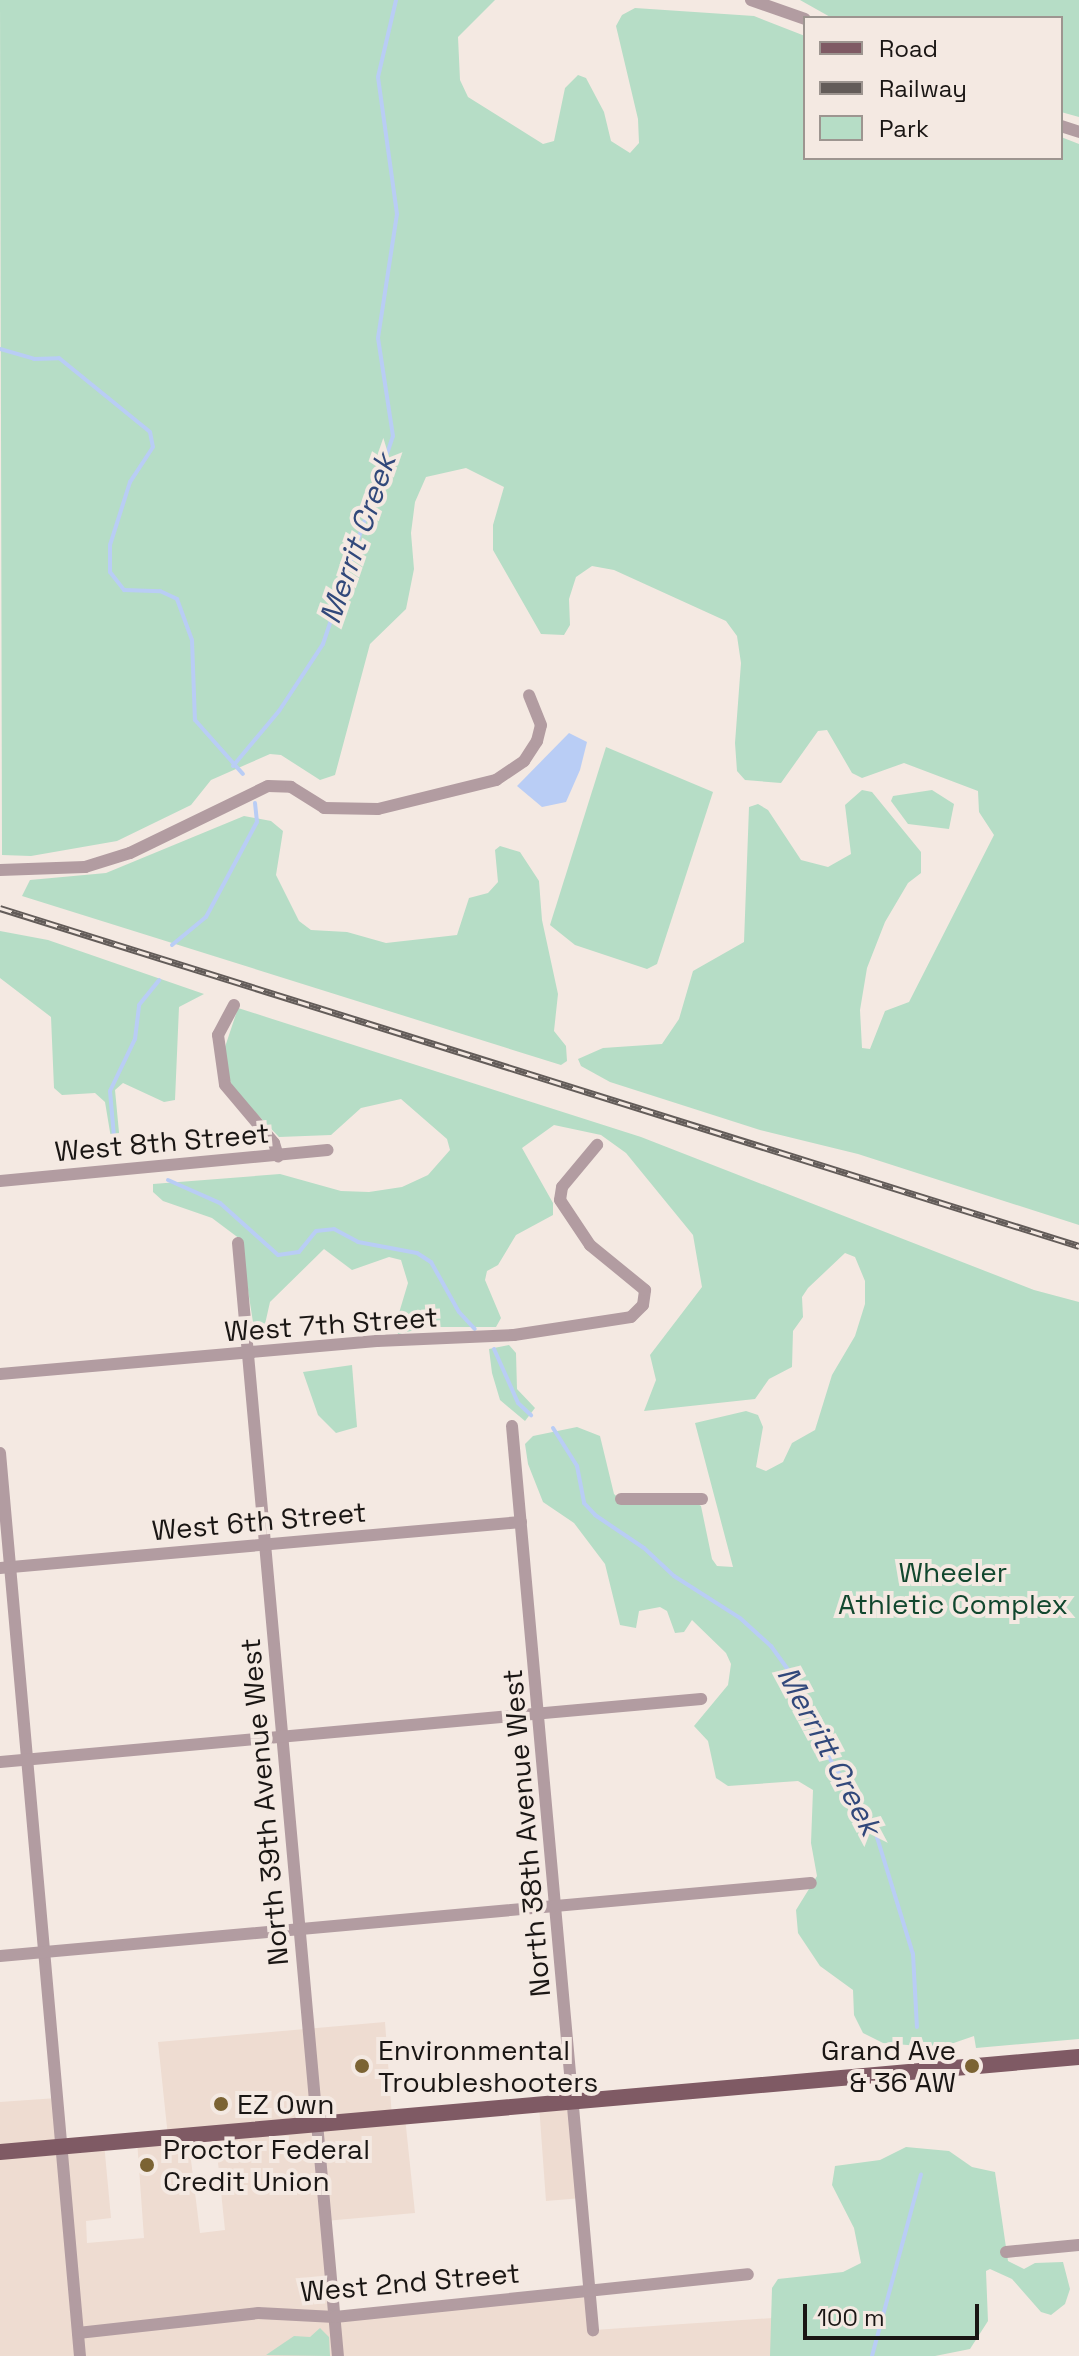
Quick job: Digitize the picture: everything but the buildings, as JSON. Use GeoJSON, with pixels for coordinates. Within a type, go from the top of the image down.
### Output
{"type":"FeatureCollection","features":[{"type":"Feature","properties":{"kind":"main road"},"geometry":{"type":"LineString","coordinates":[[0,2152],[1079,2057]]}},
{"type":"Feature","properties":{"kind":"street"},"geometry":{"type":"LineString","coordinates":[[751,0],[803,18]]}},
{"type":"Feature","properties":{"kind":"street"},"geometry":{"type":"LineString","coordinates":[[0,870],[85,867],[130,853],[268,786],[291,787],[324,808],[378,809],[496,780],[518,767],[537,741],[541,725],[529,695]]}},
{"type":"Feature","properties":{"kind":"street"},"geometry":{"type":"LineString","coordinates":[[234,1005],[218,1035],[225,1085],[274,1143],[278,1156]]}},
{"type":"Feature","properties":{"kind":"street","name":"West 7th Street"},"geometry":{"type":"LineString","coordinates":[[0,1374],[248,1352],[514,1335],[554,1325],[624,1319],[639,1310],[645,1290],[590,1245],[563,1211],[562,1187],[597,1145]]}},
{"type":"Feature","properties":{"kind":"street","name":"West 8th Street"},"geometry":{"type":"LineString","coordinates":[[0,1181],[328,1150]]}},
{"type":"Feature","properties":{"kind":"street","name":"North 39th Avenue West"},"geometry":{"type":"LineString","coordinates":[[238,1243],[338,2356]]}},
{"type":"Feature","properties":{"kind":"street","name":"North 38th Avenue West"},"geometry":{"type":"LineString","coordinates":[[512,1426],[575,2101],[593,2330]]}},
{"type":"Feature","properties":{"kind":"street"},"geometry":{"type":"LineString","coordinates":[[0,1453],[5,1568],[26,1760],[80,2356]]}},
{"type":"Feature","properties":{"kind":"street"},"geometry":{"type":"LineString","coordinates":[[621,1499],[702,1499]]}},
{"type":"Feature","properties":{"kind":"street","name":"West 6th Street"},"geometry":{"type":"LineString","coordinates":[[5,1568],[521,1522]]}},
{"type":"Feature","properties":{"kind":"street"},"geometry":{"type":"LineString","coordinates":[[0,1762],[701,1699]]}},
{"type":"Feature","properties":{"kind":"street"},"geometry":{"type":"LineString","coordinates":[[0,1956],[811,1883]]}},
{"type":"Feature","properties":{"kind":"street"},"geometry":{"type":"LineString","coordinates":[[1006,2252],[1079,2245]]}},
{"type":"Feature","properties":{"kind":"street","name":"West 2nd Street"},"geometry":{"type":"LineString","coordinates":[[78,2333],[258,2313],[335,2317],[590,2288],[748,2274]]}},
{"type":"Feature","properties":{"kind":"shaded area"},"geometry":{"type":"Polygon","coordinates":[[[385,2022],[392,2117],[405,2117],[415,2213],[325,2221],[335,2315],[590,2288],[594,2330],[773,2318],[884,2324],[872,2356],[0,2356],[0,2102],[57,2098],[61,2146],[104,2143],[111,2218],[86,2221],[87,2243],[144,2238],[137,2140],[168,2137],[158,2042],[385,2022]],[[215,2134],[188,2136],[200,2233],[225,2230],[215,2134]]]}},
{"type":"Feature","properties":{"kind":"shaded area"},"geometry":{"type":"Polygon","coordinates":[[[575,2101],[582,2198],[546,2201],[539,2105],[575,2101]]]}},
{"type":"Feature","properties":{"kind":"green space"},"geometry":{"type":"Polygon","coordinates":[[[0,0],[495,0],[458,37],[460,80],[468,97],[543,144],[554,141],[565,88],[578,75],[586,78],[604,112],[611,141],[630,153],[639,143],[638,119],[616,26],[622,15],[635,8],[754,16],[803,35],[803,160],[1063,160],[1063,138],[1079,144],[1079,1225],[858,1154],[760,1130],[610,1082],[581,1066],[578,1059],[603,1048],[662,1044],[679,1019],[693,971],[744,942],[749,807],[758,804],[768,810],[801,860],[828,867],[851,854],[845,805],[862,790],[872,792],[921,852],[921,873],[908,883],[885,922],[867,968],[860,1010],[862,1048],[870,1049],[885,1011],[909,1002],[994,835],[979,812],[978,791],[904,763],[862,778],[852,773],[827,730],[818,731],[781,783],[745,780],[737,771],[735,743],[741,663],[737,636],[726,621],[614,570],[592,566],[576,577],[569,599],[570,625],[564,635],[541,634],[493,550],[493,525],[504,487],[466,468],[426,477],[415,502],[411,533],[414,569],[406,609],[370,644],[335,775],[320,780],[281,755],[270,754],[211,780],[191,805],[117,841],[31,856],[2,855],[0,0]]]}},
{"type":"Feature","properties":{"kind":"green space"},"geometry":{"type":"Polygon","coordinates":[[[800,0],[1079,0],[1079,117],[1063,113],[1063,16],[828,16],[800,0]]]}},
{"type":"Feature","properties":{"kind":"green space"},"geometry":{"type":"Polygon","coordinates":[[[606,747],[713,792],[657,964],[647,969],[575,945],[550,925],[606,747]]]}},
{"type":"Feature","properties":{"kind":"green space"},"geometry":{"type":"Polygon","coordinates":[[[932,790],[954,804],[949,829],[908,824],[891,801],[893,796],[932,790]]]}},
{"type":"Feature","properties":{"kind":"green space"},"geometry":{"type":"Polygon","coordinates":[[[244,816],[271,821],[283,831],[276,875],[299,921],[311,930],[347,932],[386,943],[457,935],[469,898],[488,893],[498,882],[495,850],[500,846],[520,852],[539,881],[542,920],[558,994],[554,1031],[566,1046],[567,1061],[561,1065],[22,896],[30,880],[106,873],[244,816]]]}},
{"type":"Feature","properties":{"kind":"green space"},"geometry":{"type":"Polygon","coordinates":[[[0,931],[48,940],[204,994],[179,1007],[175,1100],[164,1102],[123,1083],[115,1090],[120,1143],[114,1156],[105,1102],[95,1093],[62,1095],[54,1088],[51,1017],[0,978],[0,931]]]}},
{"type":"Feature","properties":{"kind":"green space","name":"Wheeler Athletic Complex"},"geometry":{"type":"Polygon","coordinates":[[[238,1008],[641,1137],[1034,1290],[1079,1302],[1079,2039],[976,2048],[974,2036],[945,2046],[920,2046],[883,2043],[863,2033],[854,2015],[853,1990],[820,1966],[798,1933],[796,1910],[817,1876],[811,1843],[813,1790],[798,1781],[728,1786],[716,1778],[708,1741],[694,1726],[728,1685],[731,1664],[726,1653],[692,1620],[684,1632],[675,1633],[667,1611],[660,1607],[639,1611],[636,1628],[620,1625],[605,1564],[574,1523],[543,1502],[528,1464],[525,1444],[533,1436],[577,1427],[600,1436],[614,1494],[622,1501],[689,1498],[701,1506],[712,1559],[717,1566],[733,1567],[695,1423],[746,1411],[758,1415],[763,1427],[756,1467],[766,1471],[783,1462],[792,1443],[815,1430],[832,1375],[855,1336],[865,1304],[865,1281],[855,1257],[845,1253],[808,1288],[802,1297],[803,1317],[793,1331],[792,1367],[769,1379],[755,1399],[644,1411],[656,1380],[650,1355],[702,1287],[693,1235],[626,1153],[601,1135],[554,1125],[522,1148],[553,1203],[553,1215],[516,1235],[498,1265],[487,1271],[485,1280],[501,1318],[496,1327],[428,1327],[398,1334],[396,1323],[408,1283],[401,1260],[389,1257],[352,1270],[324,1249],[270,1302],[263,1333],[255,1335],[240,1239],[212,1218],[163,1201],[153,1192],[153,1184],[280,1174],[341,1191],[369,1192],[402,1187],[428,1175],[450,1150],[447,1139],[401,1099],[361,1108],[331,1135],[279,1137],[234,1090],[228,1076],[224,1050],[238,1008]]]}},
{"type":"Feature","properties":{"kind":"green space"},"geometry":{"type":"Polygon","coordinates":[[[509,1345],[516,1353],[517,1389],[535,1408],[525,1421],[500,1400],[492,1373],[489,1349],[509,1345]]]}},
{"type":"Feature","properties":{"kind":"green space"},"geometry":{"type":"Polygon","coordinates":[[[352,1365],[357,1427],[336,1433],[318,1415],[303,1372],[352,1365]]]}},
{"type":"Feature","properties":{"kind":"green space"},"geometry":{"type":"Polygon","coordinates":[[[906,2147],[949,2151],[972,2167],[995,2172],[1008,2261],[1024,2269],[1035,2263],[1063,2262],[1070,2289],[1065,2304],[1051,2315],[1041,2312],[1012,2279],[990,2269],[986,2271],[988,2321],[970,2349],[935,2356],[770,2356],[772,2288],[778,2279],[843,2272],[861,2263],[854,2228],[832,2185],[835,2166],[880,2160],[906,2147]]]}},
{"type":"Feature","properties":{"kind":"green space"},"geometry":{"type":"Polygon","coordinates":[[[320,2328],[329,2337],[330,2356],[266,2355],[294,2336],[310,2337],[320,2328]]]}},
{"type":"Feature","properties":{"kind":"water"},"geometry":{"type":"Polygon","coordinates":[[[569,733],[587,742],[580,770],[566,802],[542,807],[517,786],[569,733]]]}},
{"type":"Feature","properties":{"kind":"waterway","name":"Merrit Creek"},"geometry":{"type":"LineString","coordinates":[[233,766],[279,711],[323,644],[393,436],[378,338],[397,214],[378,77],[396,0]]}},
{"type":"Feature","properties":{"kind":"waterway"},"geometry":{"type":"LineString","coordinates":[[0,349],[34,359],[59,358],[150,432],[153,447],[130,482],[110,545],[110,572],[124,590],[160,591],[177,599],[192,640],[195,720],[243,774]]}},
{"type":"Feature","properties":{"kind":"waterway","name":"Merritt Creek"},"geometry":{"type":"LineString","coordinates":[[172,945],[206,917],[257,822],[255,803]]}},
{"type":"Feature","properties":{"kind":"waterway","name":"Merritt Creek"},"geometry":{"type":"LineString","coordinates":[[115,1148],[110,1091],[135,1039],[139,1005],[159,980]]}},
{"type":"Feature","properties":{"kind":"waterway","name":"Merritt Creek"},"geometry":{"type":"LineString","coordinates":[[168,1180],[220,1203],[278,1255],[299,1252],[316,1231],[334,1229],[358,1242],[417,1253],[431,1262],[459,1312],[475,1329]]}},
{"type":"Feature","properties":{"kind":"waterway","name":"Merritt Creek"},"geometry":{"type":"LineString","coordinates":[[494,1349],[518,1403],[531,1415]]}},
{"type":"Feature","properties":{"kind":"waterway","name":"Merritt Creek"},"geometry":{"type":"LineString","coordinates":[[553,1428],[577,1466],[584,1503],[595,1515],[644,1548],[674,1576],[740,1618],[771,1646],[799,1685],[819,1741],[876,1834],[913,1954],[917,2027]]}},
{"type":"Feature","properties":{"kind":"waterway","name":"Merritt Creek"},"geometry":{"type":"LineString","coordinates":[[872,2356],[921,2175]]}},
{"type":"Feature","properties":{"kind":"railway"},"geometry":{"type":"LineString","coordinates":[[0,908],[1079,1246]]}},
{"type":"Feature","properties":{"kind":"place","name":"Environmental Troubleshooters"},"geometry":{"type":"Point","coordinates":[362,2066]}},
{"type":"Feature","properties":{"kind":"place","name":"Grand Ave & 36 AW"},"geometry":{"type":"Point","coordinates":[972,2066]}},
{"type":"Feature","properties":{"kind":"place","name":"EZ Own"},"geometry":{"type":"Point","coordinates":[221,2104]}},
{"type":"Feature","properties":{"kind":"place","name":"Proctor Federal Credit Union"},"geometry":{"type":"Point","coordinates":[147,2165]}}]}
